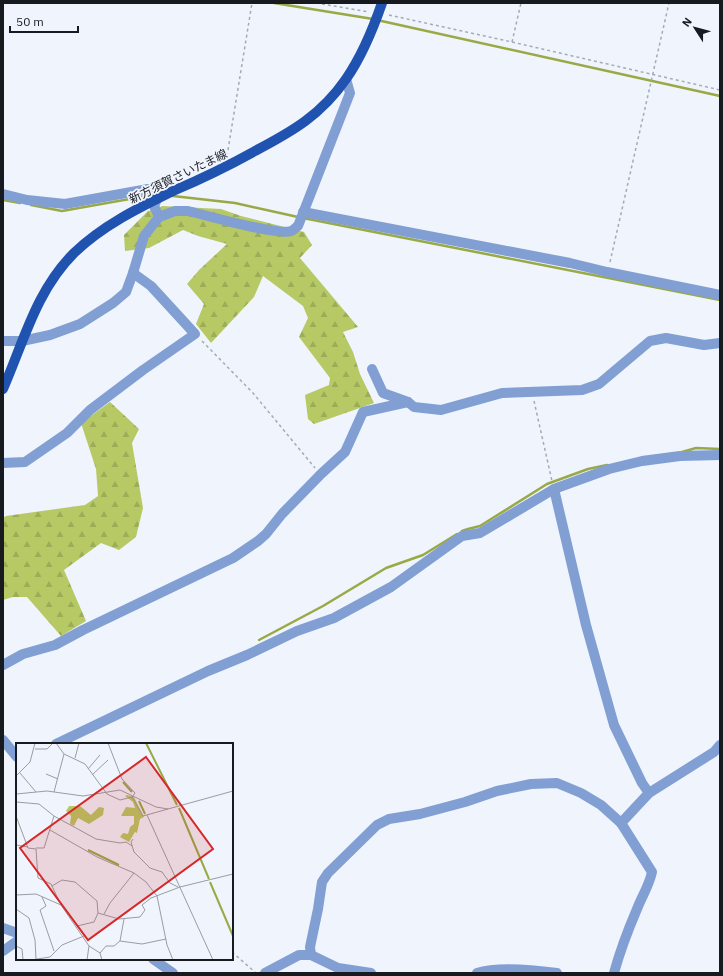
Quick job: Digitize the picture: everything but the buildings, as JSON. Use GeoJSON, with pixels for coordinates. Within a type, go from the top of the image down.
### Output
{"type":"FeatureCollection","features":[{"type":"Feature","properties":{"kind":"main road","name":"新方須賀さいたま線"},"geometry":{"type":"LineString","coordinates":[[3,389],[34,310],[44,291],[73,254],[111,224],[157,199],[225,167],[293,131],[308,120],[325,104],[346,79],[365,47],[382,3]]}},
{"type":"Feature","properties":{"kind":"street"},"geometry":{"type":"LineString","coordinates":[[3,342],[22,341],[50,335],[80,324],[113,303],[126,292],[144,236],[159,217],[175,211],[188,211],[262,229],[282,232],[291,231],[298,226],[350,93],[346,79]]}},
{"type":"Feature","properties":{"kind":"street"},"geometry":{"type":"LineString","coordinates":[[3,194],[27,200],[65,204],[148,189],[156,193],[157,199],[154,206],[159,217]]}},
{"type":"Feature","properties":{"kind":"street"},"geometry":{"type":"LineString","coordinates":[[303,212],[570,263],[720,295]]}},
{"type":"Feature","properties":{"kind":"street"},"geometry":{"type":"LineString","coordinates":[[3,463],[25,462],[67,433],[90,410],[137,374],[195,334],[151,286],[133,273]]}},
{"type":"Feature","properties":{"kind":"street"},"geometry":{"type":"LineString","coordinates":[[372,369],[383,393],[408,402],[414,407],[441,410],[502,393],[582,390],[599,384],[650,341],[666,338],[704,345],[720,343]]}},
{"type":"Feature","properties":{"kind":"street"},"geometry":{"type":"LineString","coordinates":[[3,665],[23,654],[55,645],[233,558],[266,534],[282,514],[345,452],[363,412],[408,402]]}},
{"type":"Feature","properties":{"kind":"street"},"geometry":{"type":"LineString","coordinates":[[58,743],[208,671],[247,655],[297,631],[334,618],[391,587],[462,536],[480,533],[554,489],[609,469],[642,461],[680,456],[720,455]]}},
{"type":"Feature","properties":{"kind":"street"},"geometry":{"type":"LineString","coordinates":[[554,489],[586,625],[614,726],[642,783],[649,793]]}},
{"type":"Feature","properties":{"kind":"street"},"geometry":{"type":"LineString","coordinates":[[3,740],[16,756]]}},
{"type":"Feature","properties":{"kind":"street"},"geometry":{"type":"LineString","coordinates":[[621,823],[649,793],[714,752],[720,746]]}},
{"type":"Feature","properties":{"kind":"street"},"geometry":{"type":"LineString","coordinates":[[310,955],[310,947],[322,882],[328,873],[377,825],[389,819],[420,814],[465,802],[497,791],[530,784],[557,783],[581,793],[601,805],[621,823],[652,872],[650,882],[634,915],[620,951],[614,973]]}},
{"type":"Feature","properties":{"kind":"street"},"geometry":{"type":"LineString","coordinates":[[3,928],[16,933]]}},
{"type":"Feature","properties":{"kind":"street"},"geometry":{"type":"LineString","coordinates":[[3,951],[16,942]]}},
{"type":"Feature","properties":{"kind":"street"},"geometry":{"type":"LineString","coordinates":[[265,973],[298,955],[310,955],[338,968],[372,973]]}},
{"type":"Feature","properties":{"kind":"street"},"geometry":{"type":"LineString","coordinates":[[154,960],[173,973]]}},
{"type":"Feature","properties":{"kind":"street"},"geometry":{"type":"LineString","coordinates":[[477,973],[483,971],[533,970],[557,973]]}},
{"type":"Feature","properties":{"kind":"path"},"geometry":{"type":"LineString","coordinates":[[225,167],[252,3]]}},
{"type":"Feature","properties":{"kind":"path"},"geometry":{"type":"LineString","coordinates":[[316,3],[379,13],[720,90]]}},
{"type":"Feature","properties":{"kind":"path"},"geometry":{"type":"LineString","coordinates":[[512,42],[521,3]]}},
{"type":"Feature","properties":{"kind":"path"},"geometry":{"type":"LineString","coordinates":[[607,272],[613,253],[624,198],[669,3]]}},
{"type":"Feature","properties":{"kind":"path"},"geometry":{"type":"LineString","coordinates":[[195,334],[253,393],[321,474]]}},
{"type":"Feature","properties":{"kind":"path"},"geometry":{"type":"LineString","coordinates":[[532,391],[554,489]]}},
{"type":"Feature","properties":{"kind":"path"},"geometry":{"type":"LineString","coordinates":[[233,953],[256,973]]}},
{"type":"Feature","properties":{"kind":"green space"},"geometry":{"type":"Polygon","coordinates":[[[163,206],[221,209],[241,216],[304,232],[312,245],[300,258],[358,327],[343,332],[353,352],[360,374],[374,403],[314,424],[308,419],[305,395],[329,385],[330,378],[299,337],[308,318],[303,306],[263,276],[254,297],[211,343],[196,324],[204,304],[187,284],[199,270],[227,244],[183,230],[149,248],[125,251],[124,235],[148,211],[163,206]]]}},
{"type":"Feature","properties":{"kind":"green space"},"geometry":{"type":"Polygon","coordinates":[[[110,402],[139,429],[132,443],[143,508],[136,537],[119,550],[101,543],[64,570],[86,621],[61,636],[27,597],[13,597],[3,600],[3,518],[6,516],[85,505],[98,496],[96,469],[81,423],[110,402]]]}},
{"type":"Feature","properties":{"kind":"waterway"},"geometry":{"type":"LineString","coordinates":[[274,3],[373,19]]}},
{"type":"Feature","properties":{"kind":"waterway"},"geometry":{"type":"LineString","coordinates":[[377,20],[720,96]]}},
{"type":"Feature","properties":{"kind":"waterway"},"geometry":{"type":"LineString","coordinates":[[31,205],[62,211],[152,195]]}},
{"type":"Feature","properties":{"kind":"waterway"},"geometry":{"type":"LineString","coordinates":[[173,196],[235,203],[298,217]]}},
{"type":"Feature","properties":{"kind":"waterway"},"geometry":{"type":"LineString","coordinates":[[3,200],[20,203]]}},
{"type":"Feature","properties":{"kind":"waterway"},"geometry":{"type":"LineString","coordinates":[[303,218],[720,300]]}},
{"type":"Feature","properties":{"kind":"waterway"},"geometry":{"type":"LineString","coordinates":[[682,452],[696,448],[720,449]]}},
{"type":"Feature","properties":{"kind":"waterway"},"geometry":{"type":"LineString","coordinates":[[462,531],[480,526],[547,484],[588,469],[607,465]]}},
{"type":"Feature","properties":{"kind":"waterway"},"geometry":{"type":"LineString","coordinates":[[259,640],[323,606],[386,568],[423,555],[457,534]]}}]}
